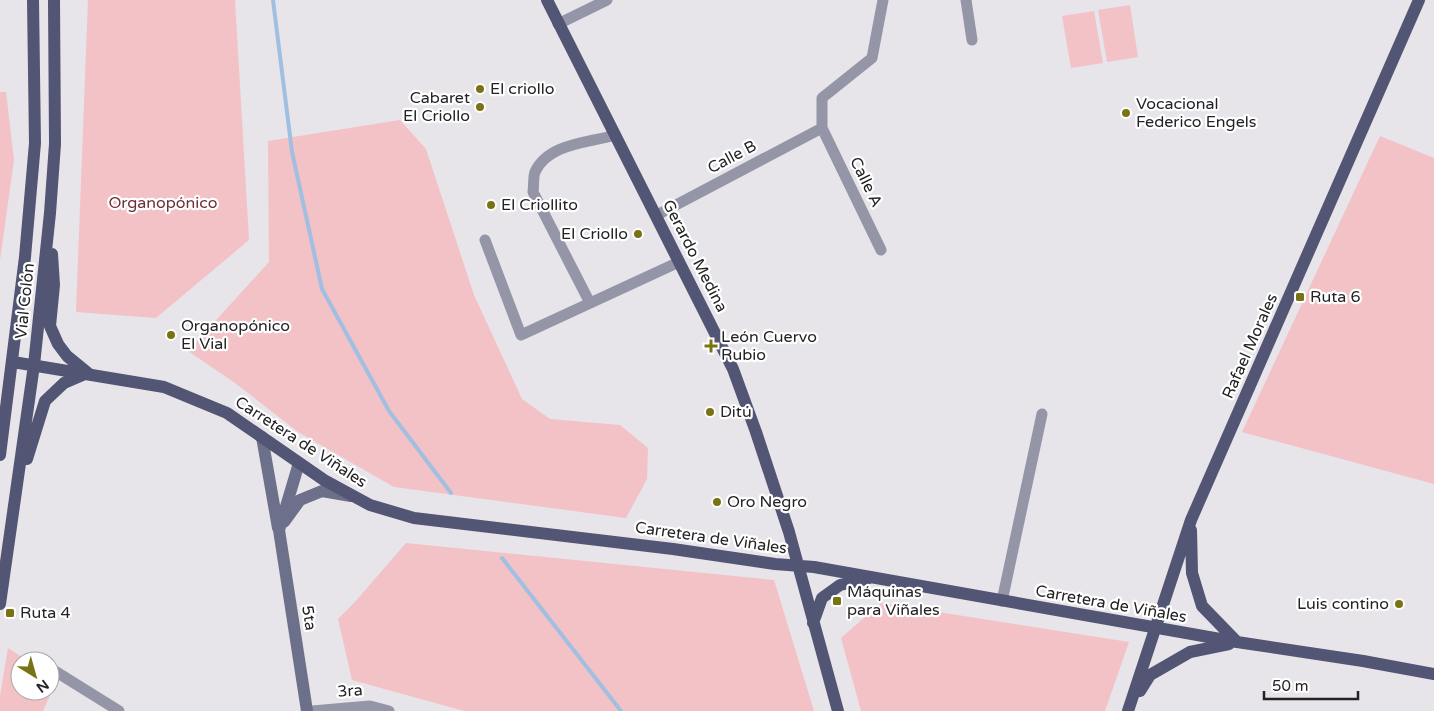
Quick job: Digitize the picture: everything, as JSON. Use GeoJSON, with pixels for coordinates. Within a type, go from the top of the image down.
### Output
{"type":"FeatureCollection","features":[{"type":"Feature","properties":{"kind":"main road","name":"Vial Colón"},"geometry":{"type":"LineString","coordinates":[[0,455],[25,258],[35,143],[33,0]]}},
{"type":"Feature","properties":{"kind":"main road","name":"Vial Colón"},"geometry":{"type":"LineString","coordinates":[[0,604],[34,365],[50,213],[55,144],[54,0]]}},
{"type":"Feature","properties":{"kind":"main road","name":"Gerardo Medina"},"geometry":{"type":"LineString","coordinates":[[547,0],[733,369],[789,532],[838,711]]}},
{"type":"Feature","properties":{"kind":"main road","name":"Rafael Morales"},"geometry":{"type":"LineString","coordinates":[[1130,707],[1191,520],[1419,0]]}},
{"type":"Feature","properties":{"kind":"main road"},"geometry":{"type":"LineString","coordinates":[[50,213],[54,286],[50,326],[58,344],[67,356],[89,374]]}},
{"type":"Feature","properties":{"kind":"main road","name":"Carretera de Viñales"},"geometry":{"type":"LineString","coordinates":[[13,362],[164,387],[227,413],[324,480],[370,505],[414,518],[814,567],[1237,642],[1434,674]]}},
{"type":"Feature","properties":{"kind":"main road"},"geometry":{"type":"LineString","coordinates":[[9,542],[26,463],[45,401],[64,383],[89,374]]}},
{"type":"Feature","properties":{"kind":"main road"},"geometry":{"type":"LineString","coordinates":[[1191,520],[1192,573],[1202,606],[1237,642]]}},
{"type":"Feature","properties":{"kind":"main road"},"geometry":{"type":"LineString","coordinates":[[813,623],[822,598],[840,585],[872,578]]}},
{"type":"Feature","properties":{"kind":"main road"},"geometry":{"type":"LineString","coordinates":[[1130,707],[1150,675],[1190,652],[1237,642]]}},
{"type":"Feature","properties":{"kind":"street"},"geometry":{"type":"LineString","coordinates":[[558,24],[607,0]]}},
{"type":"Feature","properties":{"kind":"street"},"geometry":{"type":"LineString","coordinates":[[822,128],[822,98],[872,58],[883,0]]}},
{"type":"Feature","properties":{"kind":"street"},"geometry":{"type":"LineString","coordinates":[[966,0],[972,40]]}},
{"type":"Feature","properties":{"kind":"street","name":"Calle B"},"geometry":{"type":"LineString","coordinates":[[656,215],[822,128]]}},
{"type":"Feature","properties":{"kind":"street","name":"Calle A"},"geometry":{"type":"LineString","coordinates":[[822,128],[881,250]]}},
{"type":"Feature","properties":{"kind":"street"},"geometry":{"type":"LineString","coordinates":[[590,303],[534,192],[535,173],[546,157],[573,144],[596,141],[615,135]]}},
{"type":"Feature","properties":{"kind":"street"},"geometry":{"type":"LineString","coordinates":[[485,240],[521,335],[680,262]]}},
{"type":"Feature","properties":{"kind":"street"},"geometry":{"type":"LineString","coordinates":[[1002,601],[1042,414]]}},
{"type":"Feature","properties":{"kind":"street","name":"5ta"},"geometry":{"type":"LineString","coordinates":[[262,437],[279,530],[307,711]]}},
{"type":"Feature","properties":{"kind":"street","name":"5ta"},"geometry":{"type":"LineString","coordinates":[[279,530],[299,463]]}},
{"type":"Feature","properties":{"kind":"street"},"geometry":{"type":"LineString","coordinates":[[279,530],[300,500],[322,492],[354,496]]}},
{"type":"Feature","properties":{"kind":"street"},"geometry":{"type":"LineString","coordinates":[[60,674],[119,711]]}},
{"type":"Feature","properties":{"kind":"street","name":"3ra"},"geometry":{"type":"LineString","coordinates":[[312,711],[370,706],[389,711]]}},
{"type":"Feature","properties":{"kind":"green space","name":"Organopónico"},"geometry":{"type":"Polygon","coordinates":[[[88,0],[235,0],[249,240],[156,318],[76,312],[88,0]]]}},
{"type":"Feature","properties":{"kind":"green space"},"geometry":{"type":"Polygon","coordinates":[[[1130,5],[1138,57],[1107,62],[1098,10],[1130,5]]]}},
{"type":"Feature","properties":{"kind":"green space"},"geometry":{"type":"Polygon","coordinates":[[[1094,11],[1103,63],[1071,68],[1062,16],[1094,11]]]}},
{"type":"Feature","properties":{"kind":"green space"},"geometry":{"type":"Polygon","coordinates":[[[0,92],[6,92],[14,160],[0,260],[0,92]]]}},
{"type":"Feature","properties":{"kind":"green space"},"geometry":{"type":"Polygon","coordinates":[[[400,120],[426,149],[474,295],[522,399],[550,419],[620,425],[648,448],[647,479],[626,518],[394,487],[298,432],[235,383],[188,351],[269,262],[268,141],[400,120]]]}},
{"type":"Feature","properties":{"kind":"green space"},"geometry":{"type":"Polygon","coordinates":[[[1380,136],[1434,158],[1434,484],[1242,432],[1380,136]]]}},
{"type":"Feature","properties":{"kind":"green space"},"geometry":{"type":"Polygon","coordinates":[[[406,543],[774,580],[814,711],[464,711],[352,680],[338,619],[406,543]]]}},
{"type":"Feature","properties":{"kind":"green space"},"geometry":{"type":"Polygon","coordinates":[[[881,603],[1129,642],[1105,711],[861,711],[841,638],[881,603]]]}},
{"type":"Feature","properties":{"kind":"green space"},"geometry":{"type":"Polygon","coordinates":[[[8,648],[13,651],[10,651],[10,701],[48,701],[43,711],[0,711],[0,696],[8,648]]]}},
{"type":"Feature","properties":{"kind":"waterway"},"geometry":{"type":"LineString","coordinates":[[273,0],[292,152],[322,289],[389,411],[451,493]]}},
{"type":"Feature","properties":{"kind":"waterway"},"geometry":{"type":"LineString","coordinates":[[502,558],[621,711]]}},
{"type":"Feature","properties":{"kind":"place","name":"El criollo"},"geometry":{"type":"Point","coordinates":[480,89]}},
{"type":"Feature","properties":{"kind":"place","name":"Cabaret El Criollo"},"geometry":{"type":"Point","coordinates":[480,107]}},
{"type":"Feature","properties":{"kind":"place","name":"Vocacional Federico Engels"},"geometry":{"type":"Point","coordinates":[1126,113]}},
{"type":"Feature","properties":{"kind":"place","name":"El Criollito"},"geometry":{"type":"Point","coordinates":[491,205]}},
{"type":"Feature","properties":{"kind":"place","name":"El Criollo"},"geometry":{"type":"Point","coordinates":[638,234]}},
{"type":"Feature","properties":{"kind":"place","name":"Ruta 6"},"geometry":{"type":"Point","coordinates":[1300,297]}},
{"type":"Feature","properties":{"kind":"place","name":"Organopónico El Vial"},"geometry":{"type":"Point","coordinates":[171,335]}},
{"type":"Feature","properties":{"kind":"place","name":"León Cuervo Rubio"},"geometry":{"type":"Point","coordinates":[711,346]}},
{"type":"Feature","properties":{"kind":"place","name":"Ditú"},"geometry":{"type":"Point","coordinates":[710,412]}},
{"type":"Feature","properties":{"kind":"place","name":"Oro Negro"},"geometry":{"type":"Point","coordinates":[717,502]}},
{"type":"Feature","properties":{"kind":"place","name":"Máquinas para Viñales"},"geometry":{"type":"Point","coordinates":[837,601]}},
{"type":"Feature","properties":{"kind":"place","name":"Luis contino"},"geometry":{"type":"Point","coordinates":[1399,604]}},
{"type":"Feature","properties":{"kind":"place","name":"Ruta 4"},"geometry":{"type":"Point","coordinates":[10,613]}}]}
